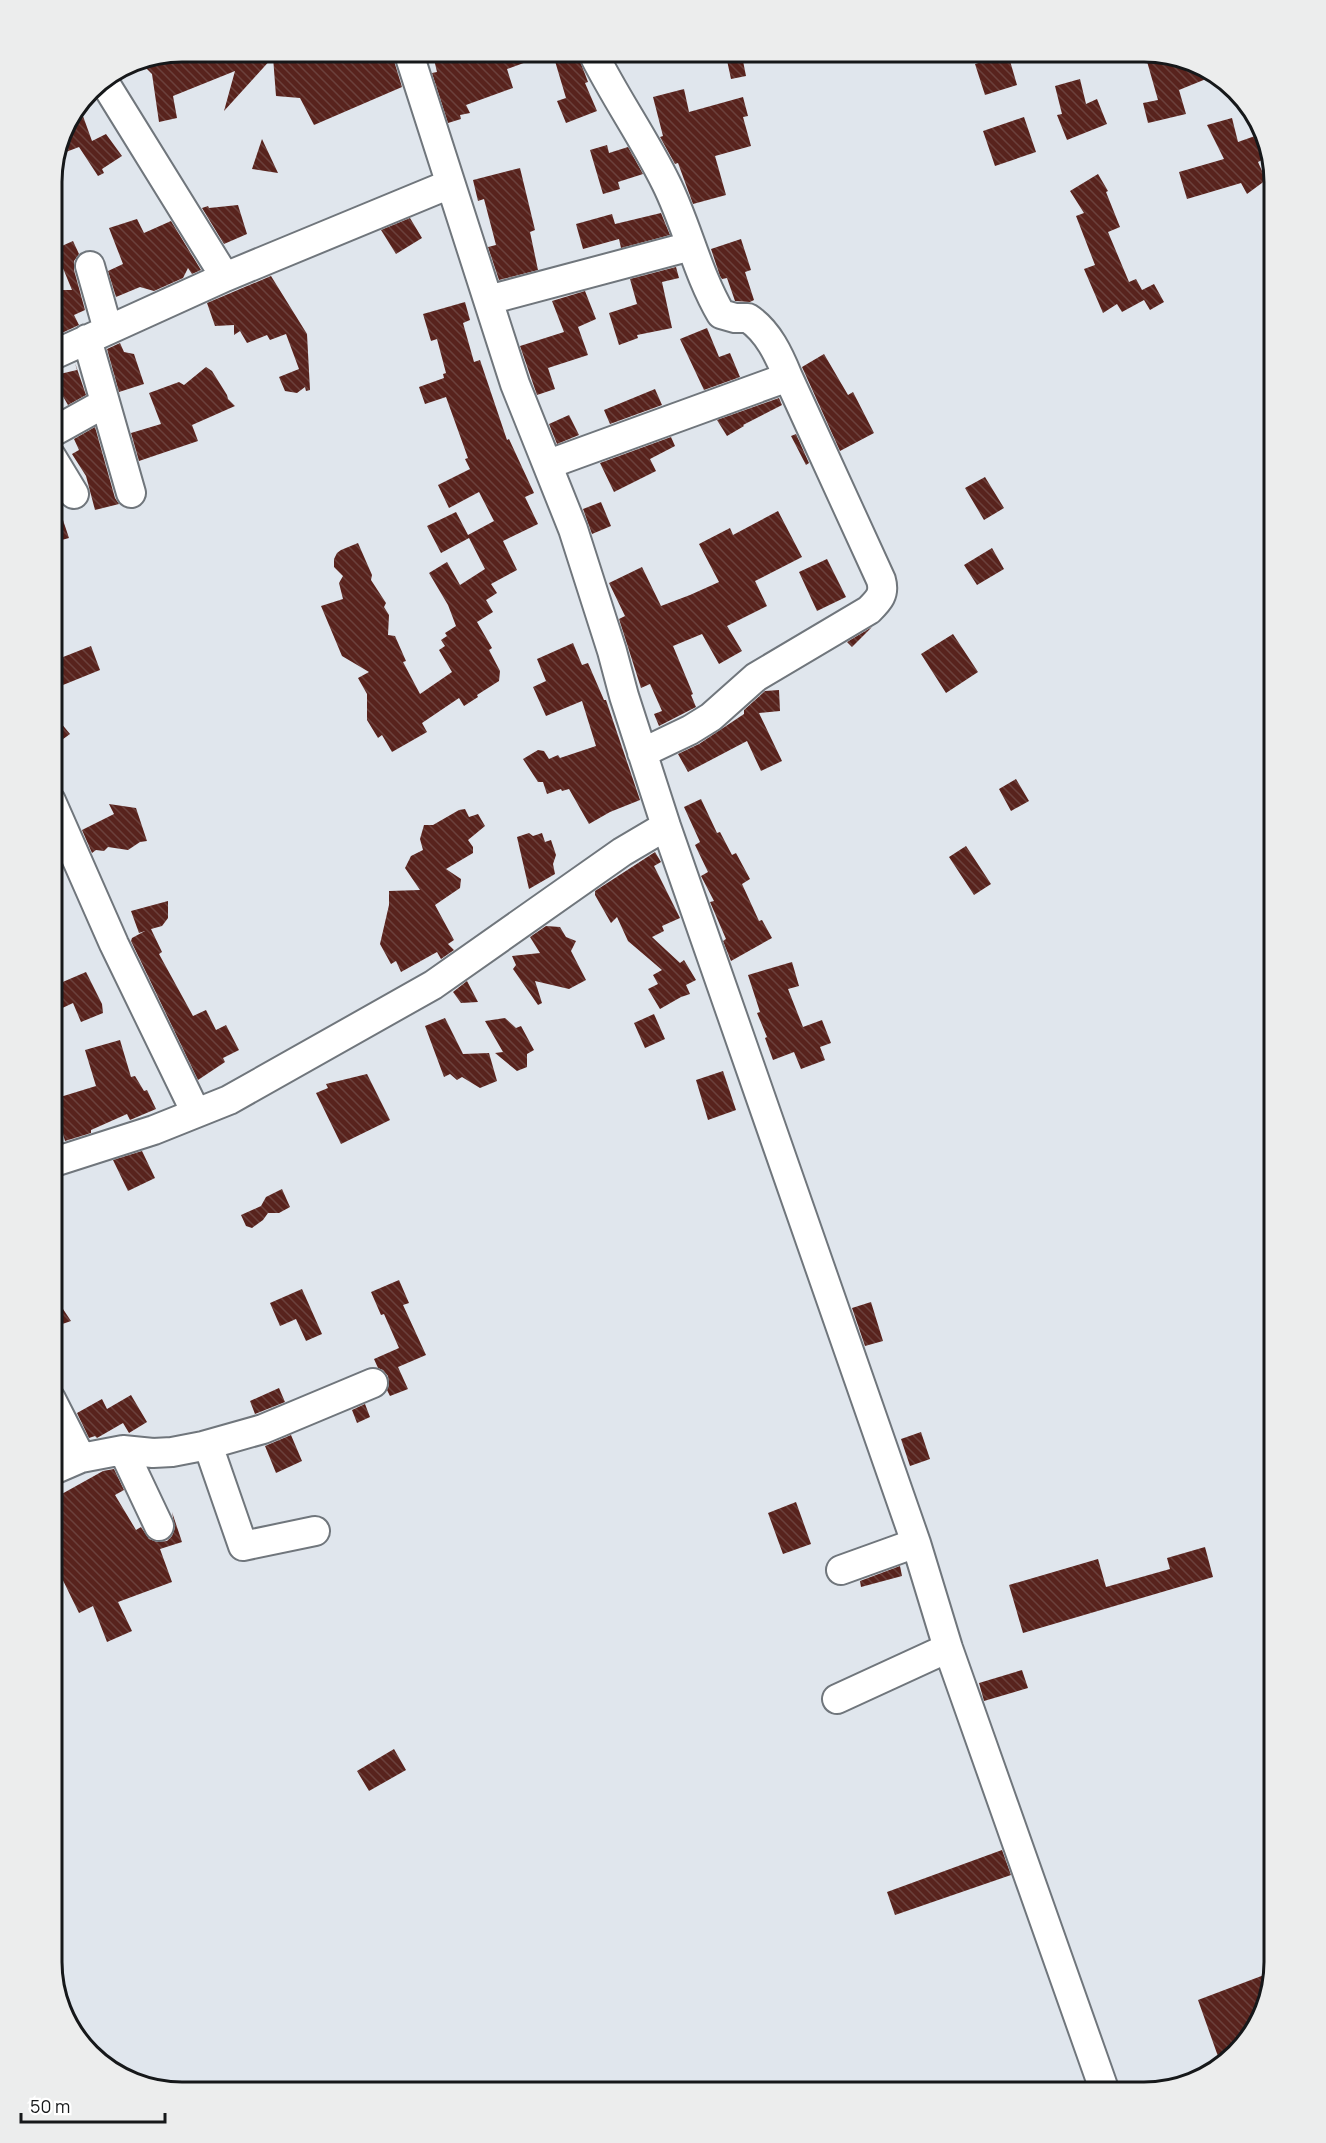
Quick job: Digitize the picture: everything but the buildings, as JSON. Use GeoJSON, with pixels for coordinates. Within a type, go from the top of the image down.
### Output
{"type":"FeatureCollection","features":[{"type":"Feature","properties":{"kind":"street"},"geometry":{"type":"LineString","coordinates":[[411,62],[515,384],[549,465],[580,551],[666,826],[916,1543],[948,1648],[1101,2082]]}},
{"type":"Feature","properties":{"kind":"street"},"geometry":{"type":"LineString","coordinates":[[597,62],[667,185],[721,314],[735,318],[748,318],[762,330],[779,356],[881,580],[883,589],[880,599],[869,610],[756,677],[711,717],[690,730],[642,753]]}},
{"type":"Feature","properties":{"kind":"street"},"geometry":{"type":"LineString","coordinates":[[108,87],[225,277]]}},
{"type":"Feature","properties":{"kind":"street"},"geometry":{"type":"LineString","coordinates":[[62,351],[225,277],[450,184]]}},
{"type":"Feature","properties":{"kind":"street"},"geometry":{"type":"LineString","coordinates":[[488,300],[691,246]]}},
{"type":"Feature","properties":{"kind":"street"},"geometry":{"type":"LineString","coordinates":[[90,266],[105,403],[130,493]]}},
{"type":"Feature","properties":{"kind":"street"},"geometry":{"type":"LineString","coordinates":[[549,465],[788,377]]}},
{"type":"Feature","properties":{"kind":"street"},"geometry":{"type":"LineString","coordinates":[[62,427],[105,403]]}},
{"type":"Feature","properties":{"kind":"street"},"geometry":{"type":"LineString","coordinates":[[62,474],[74,494]]}},
{"type":"Feature","properties":{"kind":"street"},"geometry":{"type":"LineString","coordinates":[[62,826],[114,944],[196,1113]]}},
{"type":"Feature","properties":{"kind":"street"},"geometry":{"type":"LineString","coordinates":[[62,1159],[154,1130],[229,1100],[433,985],[622,852],[666,826]]}},
{"type":"Feature","properties":{"kind":"street"},"geometry":{"type":"LineString","coordinates":[[62,1466],[81,1458],[123,1450],[171,1452],[208,1445],[262,1429],[373,1383]]}},
{"type":"Feature","properties":{"kind":"street"},"geometry":{"type":"LineString","coordinates":[[62,1420],[81,1458]]}},
{"type":"Feature","properties":{"kind":"street"},"geometry":{"type":"LineString","coordinates":[[208,1445],[243,1546],[315,1531]]}},
{"type":"Feature","properties":{"kind":"street"},"geometry":{"type":"LineString","coordinates":[[123,1450],[159,1526]]}},
{"type":"Feature","properties":{"kind":"street"},"geometry":{"type":"LineString","coordinates":[[842,1570],[916,1543]]}},
{"type":"Feature","properties":{"kind":"street"},"geometry":{"type":"LineString","coordinates":[[837,1699],[948,1648]]}}]}
